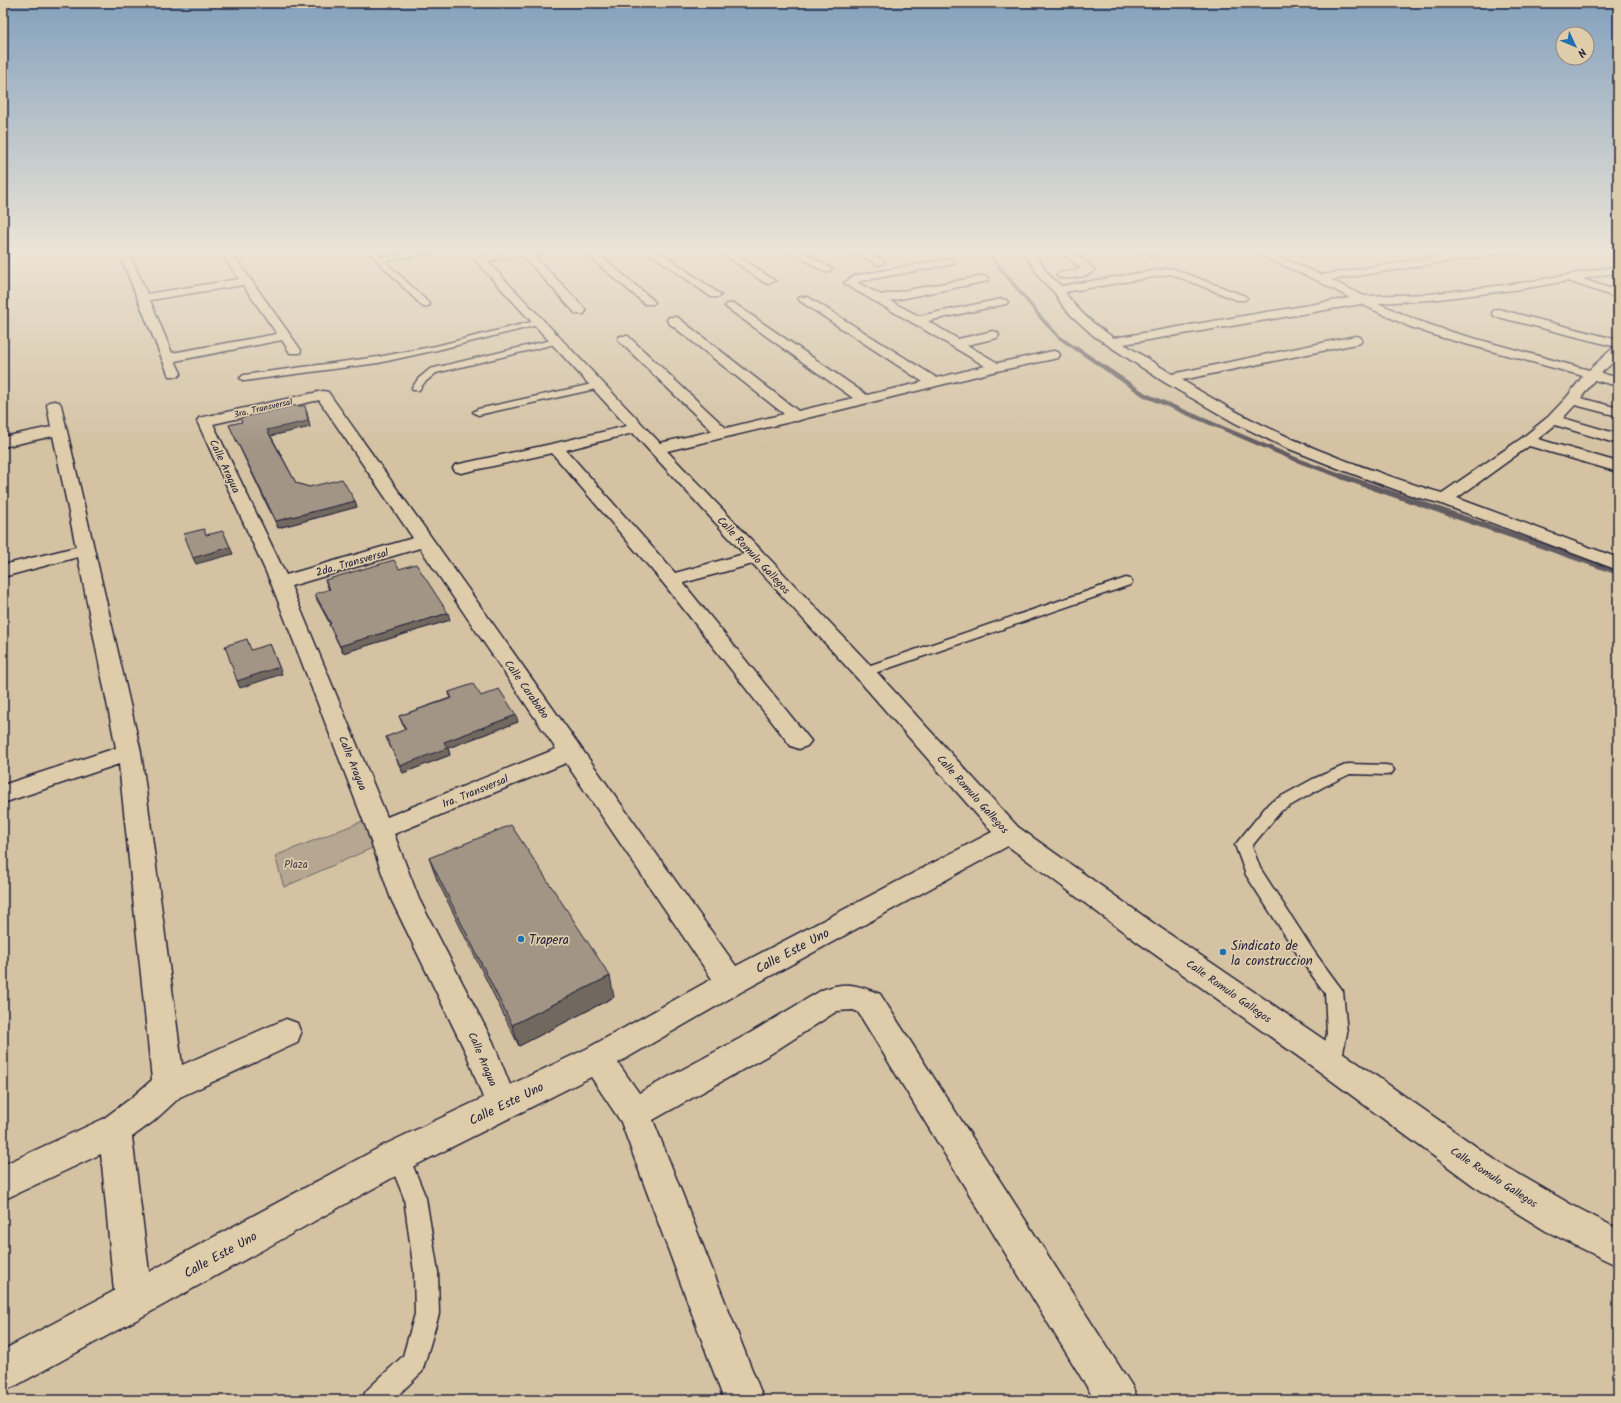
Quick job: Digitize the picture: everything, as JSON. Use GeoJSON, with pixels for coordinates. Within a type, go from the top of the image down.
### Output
{"type":"FeatureCollection","features":[{"type":"Feature","properties":{"kind":"street"},"geometry":{"type":"LineString","coordinates":[[149,313],[174,373]]}},
{"type":"Feature","properties":{"kind":"street"},"geometry":{"type":"LineString","coordinates":[[269,313],[295,350]]}},
{"type":"Feature","properties":{"kind":"street","name":"Calle Romulo Gallegos"},"geometry":{"type":"LineString","coordinates":[[531,313],[864,672],[1009,834],[1146,934],[1330,1062],[1486,1174],[1559,1218],[1618,1248]]}},
{"type":"Feature","properties":{"kind":"street"},"geometry":{"type":"LineString","coordinates":[[742,313],[864,399]]}},
{"type":"Feature","properties":{"kind":"street"},"geometry":{"type":"LineString","coordinates":[[826,313],[935,384]]}},
{"type":"Feature","properties":{"kind":"street"},"geometry":{"type":"LineString","coordinates":[[906,313],[996,367]]}},
{"type":"Feature","properties":{"kind":"street"},"geometry":{"type":"LineString","coordinates":[[917,320],[948,313]]}},
{"type":"Feature","properties":{"kind":"street"},"geometry":{"type":"LineString","coordinates":[[1076,313],[1098,333],[1169,379],[1240,420],[1287,443],[1371,475],[1446,499],[1618,564]]}},
{"type":"Feature","properties":{"kind":"street"},"geometry":{"type":"LineString","coordinates":[[1112,342],[1282,313]]}},
{"type":"Feature","properties":{"kind":"street"},"geometry":{"type":"LineString","coordinates":[[1391,313],[1412,323],[1444,334],[1618,382]]}},
{"type":"Feature","properties":{"kind":"street"},"geometry":{"type":"LineString","coordinates":[[1500,313],[1540,326],[1618,344]]}},
{"type":"Feature","properties":{"kind":"street"},"geometry":{"type":"LineString","coordinates":[[673,320],[797,417]]}},
{"type":"Feature","properties":{"kind":"street"},"geometry":{"type":"LineString","coordinates":[[957,343],[993,335]]}},
{"type":"Feature","properties":{"kind":"street"},"geometry":{"type":"LineString","coordinates":[[168,358],[285,336]]}},
{"type":"Feature","properties":{"kind":"street"},"geometry":{"type":"LineString","coordinates":[[624,340],[724,434]]}},
{"type":"Feature","properties":{"kind":"street"},"geometry":{"type":"LineString","coordinates":[[1169,379],[1356,340]]}},
{"type":"Feature","properties":{"kind":"street"},"geometry":{"type":"LineString","coordinates":[[1446,499],[1527,441],[1553,420],[1572,400],[1591,375],[1618,351]]}},
{"type":"Feature","properties":{"kind":"street"},"geometry":{"type":"LineString","coordinates":[[656,449],[797,417],[864,399],[935,384],[996,367],[1053,355]]}},
{"type":"Feature","properties":{"kind":"street","name":"3ra. Transversal"},"geometry":{"type":"LineString","coordinates":[[204,421],[322,394]]}},
{"type":"Feature","properties":{"kind":"street","name":"Calle Carabobo"},"geometry":{"type":"LineString","coordinates":[[322,394],[731,983]]}},
{"type":"Feature","properties":{"kind":"street"},"geometry":{"type":"LineString","coordinates":[[1572,400],[1618,412]]}},
{"type":"Feature","properties":{"kind":"street"},"geometry":{"type":"LineString","coordinates":[[54,405],[129,752],[168,1086]]}},
{"type":"Feature","properties":{"kind":"street"},"geometry":{"type":"LineString","coordinates":[[1553,420],[1618,439]]}},
{"type":"Feature","properties":{"kind":"street","name":"Calle Aragua"},"geometry":{"type":"LineString","coordinates":[[204,421],[280,583],[380,830],[405,899],[482,1052],[502,1105]]}},
{"type":"Feature","properties":{"kind":"street"},"geometry":{"type":"LineString","coordinates":[[461,468],[556,448],[636,428]]}},
{"type":"Feature","properties":{"kind":"street"},"geometry":{"type":"LineString","coordinates":[[3,442],[60,430]]}},
{"type":"Feature","properties":{"kind":"street"},"geometry":{"type":"LineString","coordinates":[[1527,441],[1618,466]]}},
{"type":"Feature","properties":{"kind":"street"},"geometry":{"type":"LineString","coordinates":[[556,448],[671,580],[799,741]]}},
{"type":"Feature","properties":{"kind":"street","name":"2da. Transversal"},"geometry":{"type":"LineString","coordinates":[[280,583],[424,541]]}},
{"type":"Feature","properties":{"kind":"street"},"geometry":{"type":"LineString","coordinates":[[3,571],[85,550]]}},
{"type":"Feature","properties":{"kind":"street"},"geometry":{"type":"LineString","coordinates":[[671,580],[756,556]]}},
{"type":"Feature","properties":{"kind":"street"},"geometry":{"type":"LineString","coordinates":[[3,794],[129,752]]}},
{"type":"Feature","properties":{"kind":"street","name":"1ra. Transversal"},"geometry":{"type":"LineString","coordinates":[[380,830],[570,752]]}},
{"type":"Feature","properties":{"kind":"street","name":"Calle Este Uno"},"geometry":{"type":"LineString","coordinates":[[3,1372],[134,1302],[398,1156],[597,1059],[731,983],[1009,834]]}},
{"type":"Feature","properties":{"kind":"street"},"geometry":{"type":"LineString","coordinates":[[634,1113],[762,1043],[832,999],[855,997],[869,1003],[1118,1400]]}},
{"type":"Feature","properties":{"kind":"street"},"geometry":{"type":"LineString","coordinates":[[3,1183],[115,1130],[142,1110],[168,1086],[286,1033]]}},
{"type":"Feature","properties":{"kind":"street"},"geometry":{"type":"LineString","coordinates":[[597,1059],[634,1113],[744,1400]]}},
{"type":"Feature","properties":{"kind":"street"},"geometry":{"type":"LineString","coordinates":[[115,1130],[134,1302]]}},
{"type":"Feature","properties":{"kind":"lane"},"geometry":{"type":"LineString","coordinates":[[244,378],[378,360],[437,348],[539,322]]}},
{"type":"Feature","properties":{"kind":"lane"},"geometry":{"type":"LineString","coordinates":[[416,388],[421,381],[433,371],[556,342]]}},
{"type":"Feature","properties":{"kind":"lane"},"geometry":{"type":"LineString","coordinates":[[478,412],[597,386]]}},
{"type":"Feature","properties":{"kind":"lane"},"geometry":{"type":"LineString","coordinates":[[864,672],[1126,582]]}},
{"type":"Feature","properties":{"kind":"lane"},"geometry":{"type":"LineString","coordinates":[[1330,1062],[1337,1033],[1334,991],[1309,958],[1252,870],[1243,845],[1275,806],[1348,769],[1386,770]]}},
{"type":"Feature","properties":{"kind":"lane"},"geometry":{"type":"LineString","coordinates":[[375,1400],[413,1363],[426,1314],[426,1272],[415,1198],[398,1156]]}},
{"type":"Feature","properties":{"kind":"green space","name":"Plaza"},"geometry":{"type":"Polygon","coordinates":[[[368,819],[379,845],[284,887],[275,856],[368,819]]]}},
{"type":"Feature","properties":{"kind":"building"},"geometry":{"type":"Polygon","coordinates":[[[293,406],[305,406],[308,421],[267,430],[296,483],[309,487],[342,479],[355,501],[276,521],[229,425],[242,422],[240,418],[293,406]]]}},
{"type":"Feature","properties":{"kind":"building"},"geometry":{"type":"Polygon","coordinates":[[[204,529],[206,535],[223,531],[230,547],[193,558],[184,534],[204,529]]]}},
{"type":"Feature","properties":{"kind":"building"},"geometry":{"type":"Polygon","coordinates":[[[394,560],[399,569],[416,564],[448,613],[340,646],[329,624],[331,624],[315,594],[330,589],[325,580],[394,560]]]}},
{"type":"Feature","properties":{"kind":"building"},"geometry":{"type":"Polygon","coordinates":[[[247,639],[251,650],[270,644],[279,667],[237,681],[225,646],[247,639]]]}},
{"type":"Feature","properties":{"kind":"building"},"geometry":{"type":"Polygon","coordinates":[[[473,684],[481,696],[499,689],[516,715],[444,742],[447,748],[400,766],[386,737],[406,729],[399,716],[452,698],[449,692],[473,684]]]}},
{"type":"Feature","properties":{"kind":"building","name":"Trapera"},"geometry":{"type":"Polygon","coordinates":[[[511,825],[610,976],[512,1025],[429,858],[511,825]]]}},
{"type":"Feature","properties":{"kind":"waterway"},"geometry":{"type":"LineString","coordinates":[[1037,313],[1060,338],[1078,350]]}},
{"type":"Feature","properties":{"kind":"waterway"},"geometry":{"type":"LineString","coordinates":[[1077,349],[1145,395],[1302,462],[1343,477]]}},
{"type":"Feature","properties":{"kind":"waterway"},"geometry":{"type":"LineString","coordinates":[[1341,476],[1618,572]]}},
{"type":"Feature","properties":{"kind":"place","name":"Trapera"},"geometry":{"type":"Point","coordinates":[521,939]}},
{"type":"Feature","properties":{"kind":"place","name":"Sindicato de la construccion"},"geometry":{"type":"Point","coordinates":[1223,952]}}]}
